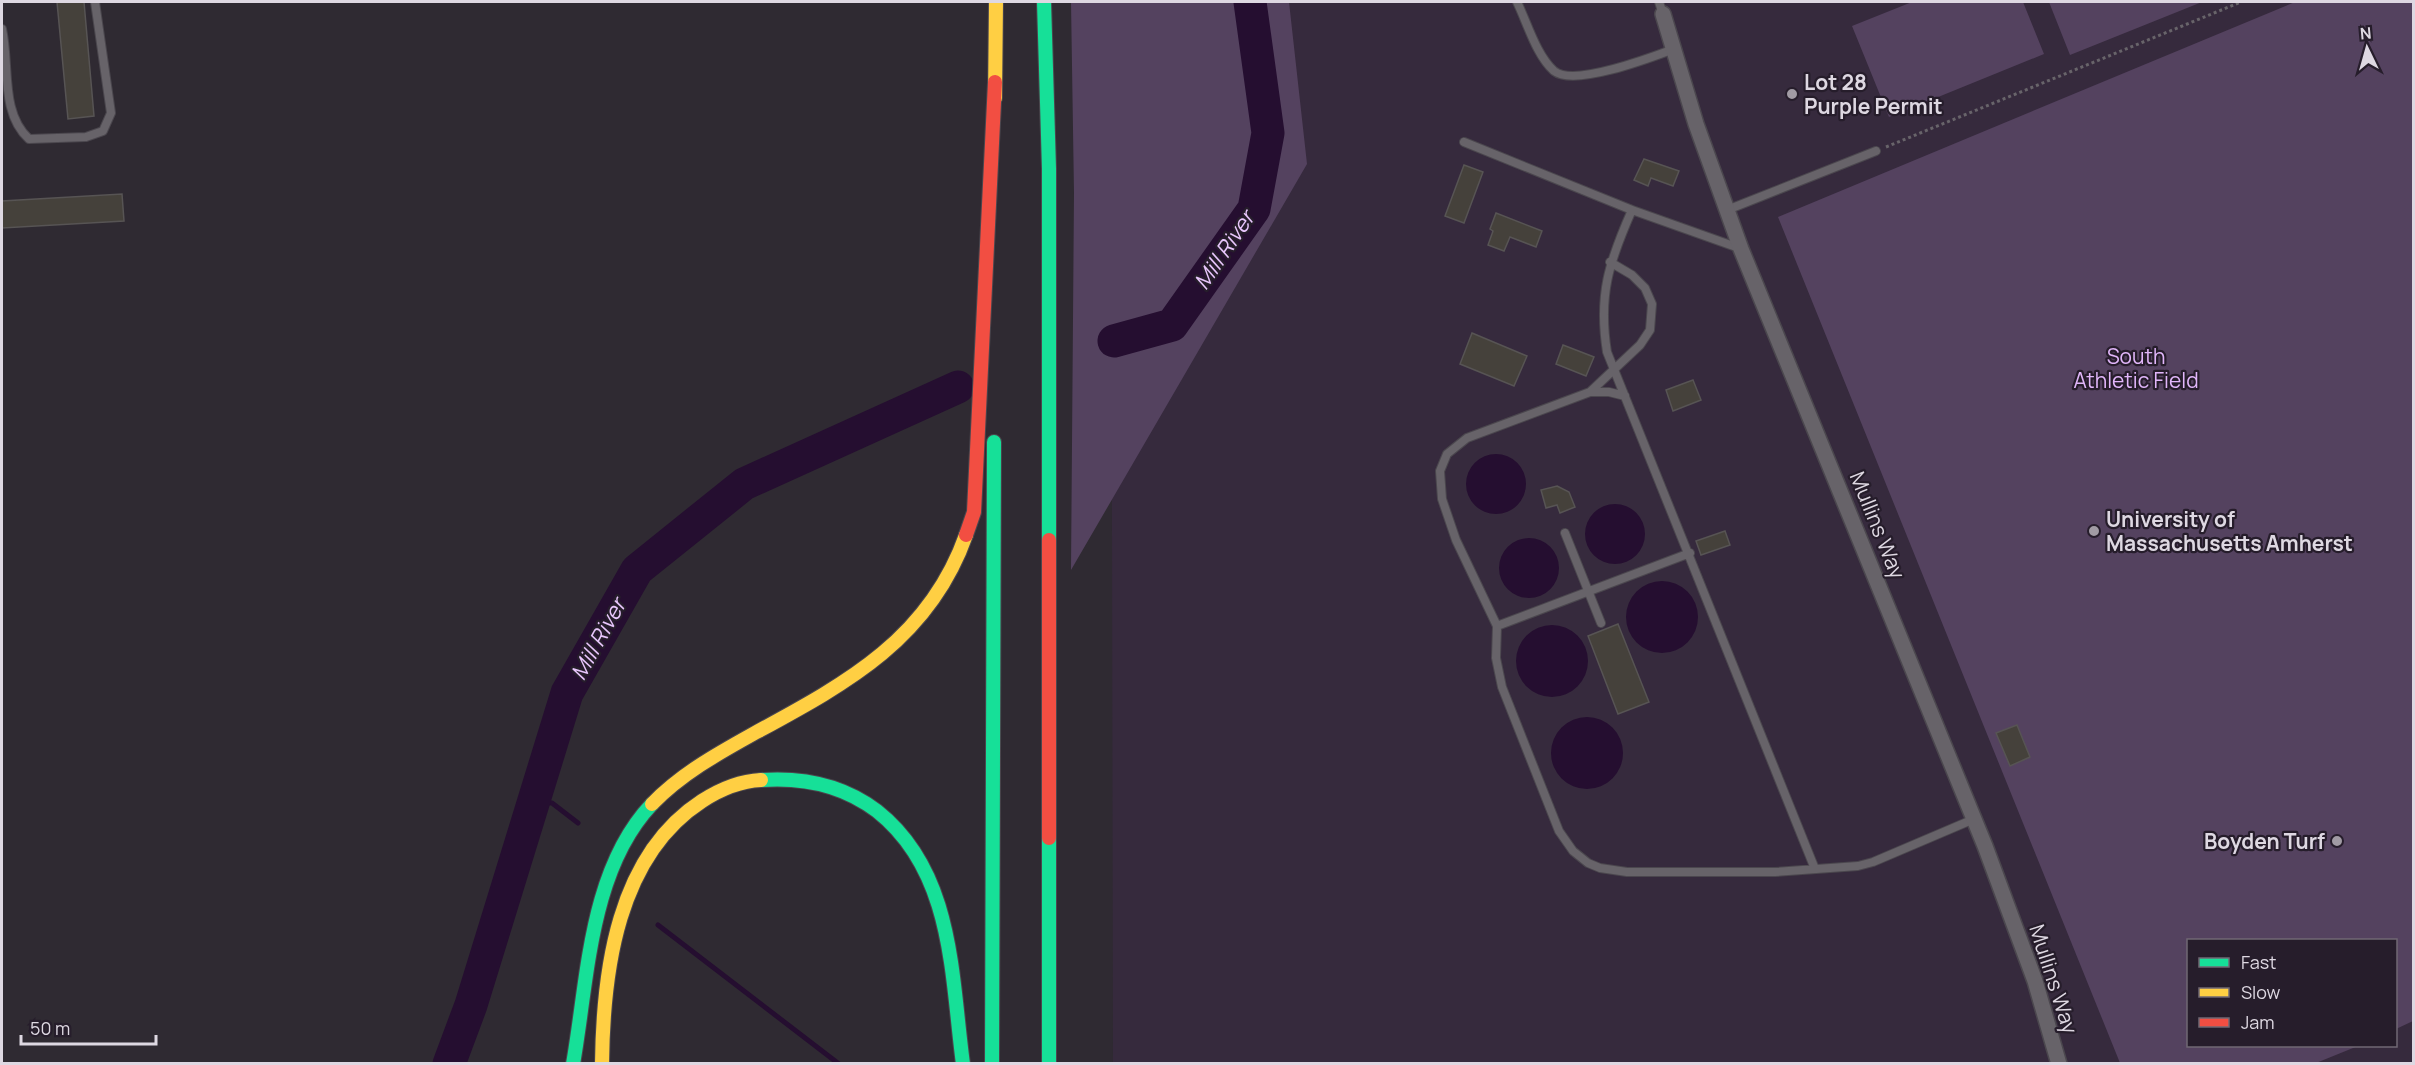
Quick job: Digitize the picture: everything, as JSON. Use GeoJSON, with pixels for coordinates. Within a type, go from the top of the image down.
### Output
{"type":"FeatureCollection","features":[{"type":"Feature","properties":{"kind":"main road"},"geometry":{"type":"LineString","coordinates":[[994,399],[996,2]]}},
{"type":"Feature","properties":{"kind":"main road"},"geometry":{"type":"LineString","coordinates":[[1044,2],[1050,169],[1047,756],[1049,1064]]}},
{"type":"Feature","properties":{"kind":"main road"},"geometry":{"type":"LineString","coordinates":[[574,1062],[588,964],[609,882],[620,853],[641,817],[666,790],[692,771],[817,699],[886,655],[929,608],[957,560],[974,512],[995,82]]}},
{"type":"Feature","properties":{"kind":"main road"},"geometry":{"type":"LineString","coordinates":[[992,1064],[994,422]]}},
{"type":"Feature","properties":{"kind":"main road"},"geometry":{"type":"LineString","coordinates":[[603,1060],[605,997],[615,945],[635,883],[657,842],[689,810],[723,790],[761,780],[795,777],[833,785],[871,804],[904,835],[921,861],[934,891],[943,925],[963,1064]]}},
{"type":"Feature","properties":{"kind":"street","name":"Mullins Way"},"geometry":{"type":"LineString","coordinates":[[1661,8],[1741,249],[1974,819],[2035,981],[2059,1064]]}},
{"type":"Feature","properties":{"kind":"lane"},"geometry":{"type":"LineString","coordinates":[[2,29],[10,107],[17,129],[29,140],[86,137],[103,131],[111,113],[95,2]]}},
{"type":"Feature","properties":{"kind":"lane"},"geometry":{"type":"LineString","coordinates":[[1517,2],[1543,57],[1555,72],[1573,77],[1635,63],[1674,49]]}},
{"type":"Feature","properties":{"kind":"lane"},"geometry":{"type":"LineString","coordinates":[[1464,142],[1632,210],[1741,249]]}},
{"type":"Feature","properties":{"kind":"lane"},"geometry":{"type":"LineString","coordinates":[[1727,210],[1876,151]]}},
{"type":"Feature","properties":{"kind":"lane"},"geometry":{"type":"LineString","coordinates":[[1632,210],[1610,262],[1603,296],[1603,326],[1607,352],[1690,553],[1815,868]]}},
{"type":"Feature","properties":{"kind":"lane"},"geometry":{"type":"LineString","coordinates":[[1590,392],[1640,345],[1650,330],[1652,304],[1645,288],[1632,275],[1610,262]]}},
{"type":"Feature","properties":{"kind":"lane"},"geometry":{"type":"LineString","coordinates":[[1625,396],[1610,392],[1590,392],[1467,438],[1453,447],[1442,461],[1439,483],[1456,540],[1497,626],[1496,658],[1502,687],[1559,831],[1569,846],[1583,859],[1600,867],[1627,872],[1775,872],[1873,862],[1974,819]]}},
{"type":"Feature","properties":{"kind":"lane"},"geometry":{"type":"LineString","coordinates":[[1565,533],[1601,623]]}},
{"type":"Feature","properties":{"kind":"lane"},"geometry":{"type":"LineString","coordinates":[[1497,626],[1690,553]]}},
{"type":"Feature","properties":{"kind":"path"},"geometry":{"type":"LineString","coordinates":[[1876,151],[2241,2]]}},
{"type":"Feature","properties":{"kind":"shaded area","name":"University of Massachusetts Amherst"},"geometry":{"type":"Polygon","coordinates":[[[1111,2],[2413,2],[2413,1063],[1113,1063],[1111,2]]]}},
{"type":"Feature","properties":{"kind":"shaded area"},"geometry":{"type":"Polygon","coordinates":[[[1496,454],[1517,463],[1526,484],[1517,505],[1496,514],[1475,505],[1466,484],[1475,463],[1496,454]]]}},
{"type":"Feature","properties":{"kind":"shaded area"},"geometry":{"type":"Polygon","coordinates":[[[1615,504],[1636,513],[1645,534],[1636,555],[1615,564],[1594,555],[1585,534],[1594,513],[1615,504]]]}},
{"type":"Feature","properties":{"kind":"shaded area"},"geometry":{"type":"Polygon","coordinates":[[[1529,538],[1546,543],[1554,551],[1559,568],[1554,585],[1546,593],[1529,598],[1512,593],[1504,585],[1499,568],[1504,551],[1512,543],[1529,538]]]}},
{"type":"Feature","properties":{"kind":"shaded area"},"geometry":{"type":"Polygon","coordinates":[[[1662,581],[1676,584],[1688,591],[1695,603],[1698,617],[1695,631],[1688,643],[1676,650],[1662,653],[1648,650],[1636,643],[1629,631],[1626,617],[1629,603],[1636,591],[1648,584],[1662,581]]]}},
{"type":"Feature","properties":{"kind":"shaded area"},"geometry":{"type":"Polygon","coordinates":[[[1552,625],[1566,628],[1578,635],[1585,647],[1588,661],[1585,675],[1578,687],[1566,694],[1552,697],[1538,694],[1526,687],[1519,675],[1516,661],[1519,647],[1526,635],[1538,628],[1552,625]]]}},
{"type":"Feature","properties":{"kind":"shaded area"},"geometry":{"type":"Polygon","coordinates":[[[1587,717],[1601,720],[1613,727],[1620,739],[1623,753],[1620,767],[1613,779],[1601,786],[1587,789],[1573,786],[1561,779],[1554,767],[1551,753],[1554,739],[1561,727],[1573,720],[1587,717]]]}},
{"type":"Feature","properties":{"kind":"green space"},"geometry":{"type":"Polygon","coordinates":[[[1071,2],[1289,2],[1307,164],[1071,570],[1074,193],[1071,2]]]}},
{"type":"Feature","properties":{"kind":"green space"},"geometry":{"type":"Polygon","coordinates":[[[1912,2],[2023,2],[2044,54],[1889,117],[1852,26],[1912,2]]]}},
{"type":"Feature","properties":{"kind":"green space"},"geometry":{"type":"Polygon","coordinates":[[[2049,2],[2202,2],[2070,55],[2049,2]]]}},
{"type":"Feature","properties":{"kind":"green space","name":"South Athletic Field"},"geometry":{"type":"Polygon","coordinates":[[[2295,2],[2413,2],[2413,1021],[2397,1029],[2397,939],[2187,939],[2187,1047],[2356,1047],[2316,1063],[2120,1063],[1778,217],[2295,2]]]}},
{"type":"Feature","properties":{"kind":"building"},"geometry":{"type":"Polygon","coordinates":[[[57,2],[84,2],[94,116],[68,119],[57,2]]]}},
{"type":"Feature","properties":{"kind":"building"},"geometry":{"type":"Polygon","coordinates":[[[1644,159],[1679,171],[1673,186],[1651,178],[1648,186],[1634,180],[1644,159]]]}},
{"type":"Feature","properties":{"kind":"building"},"geometry":{"type":"Polygon","coordinates":[[[1464,165],[1483,172],[1464,223],[1445,216],[1464,165]]]}},
{"type":"Feature","properties":{"kind":"building"},"geometry":{"type":"Polygon","coordinates":[[[122,194],[124,221],[2,228],[2,201],[122,194]]]}},
{"type":"Feature","properties":{"kind":"building"},"geometry":{"type":"Polygon","coordinates":[[[1496,213],[1542,231],[1536,247],[1510,237],[1504,251],[1488,245],[1493,231],[1490,229],[1496,213]]]}},
{"type":"Feature","properties":{"kind":"building"},"geometry":{"type":"Polygon","coordinates":[[[1472,333],[1527,356],[1514,386],[1460,364],[1472,333]]]}},
{"type":"Feature","properties":{"kind":"building"},"geometry":{"type":"Polygon","coordinates":[[[1563,345],[1594,357],[1586,376],[1556,364],[1563,345]]]}},
{"type":"Feature","properties":{"kind":"building"},"geometry":{"type":"Polygon","coordinates":[[[1693,380],[1701,400],[1673,411],[1666,390],[1693,380]]]}},
{"type":"Feature","properties":{"kind":"building"},"geometry":{"type":"Polygon","coordinates":[[[1557,486],[1569,492],[1575,507],[1560,513],[1557,505],[1546,508],[1541,490],[1557,486]]]}},
{"type":"Feature","properties":{"kind":"building"},"geometry":{"type":"Polygon","coordinates":[[[1725,531],[1730,545],[1701,555],[1696,541],[1725,531]]]}},
{"type":"Feature","properties":{"kind":"building"},"geometry":{"type":"Polygon","coordinates":[[[1618,624],[1649,702],[1618,714],[1588,636],[1618,624]]]}},
{"type":"Feature","properties":{"kind":"building"},"geometry":{"type":"Polygon","coordinates":[[[2017,725],[2030,757],[2010,766],[1996,733],[2017,725]]]}},
{"type":"Feature","properties":{"kind":"waterway","name":"Mill River"},"geometry":{"type":"LineString","coordinates":[[1114,341],[1172,325],[1254,209],[1268,133],[1250,2]]}},
{"type":"Feature","properties":{"kind":"waterway","name":"Mill River"},"geometry":{"type":"LineString","coordinates":[[449,1064],[471,1005],[567,693],[637,570],[744,484],[958,387]]}},
{"type":"Feature","properties":{"kind":"waterway"},"geometry":{"type":"LineString","coordinates":[[533,802],[552,803],[578,823]]}},
{"type":"Feature","properties":{"kind":"waterway"},"geometry":{"type":"LineString","coordinates":[[658,925],[839,1064]]}},
{"type":"Feature","properties":{"kind":"traffic: fast"},"geometry":{"type":"LineString","coordinates":[[1044,2],[1049,169],[1049,540]]}},
{"type":"Feature","properties":{"kind":"traffic: fast"},"geometry":{"type":"LineString","coordinates":[[992,1064],[994,442]]}},
{"type":"Feature","properties":{"kind":"traffic: fast"},"geometry":{"type":"LineString","coordinates":[[761,780],[792,780],[836,789],[877,811],[902,836],[921,864],[935,894],[944,927],[951,961],[963,1064]]}},
{"type":"Feature","properties":{"kind":"traffic: fast"},"geometry":{"type":"LineString","coordinates":[[573,1064],[594,927],[603,893],[615,861],[631,831],[652,804]]}},
{"type":"Feature","properties":{"kind":"traffic: fast"},"geometry":{"type":"LineString","coordinates":[[1049,838],[1049,1064]]}},
{"type":"Feature","properties":{"kind":"traffic: slow"},"geometry":{"type":"LineString","coordinates":[[995,98],[996,2]]}},
{"type":"Feature","properties":{"kind":"traffic: slow"},"geometry":{"type":"LineString","coordinates":[[652,804],[700,765],[820,697],[880,655],[907,631],[930,603],[950,572],[966,535]]}},
{"type":"Feature","properties":{"kind":"traffic: slow"},"geometry":{"type":"LineString","coordinates":[[602,1064],[606,991],[612,954],[620,918],[633,884],[651,852],[673,824],[715,793],[745,782],[761,780]]}},
{"type":"Feature","properties":{"kind":"traffic: jam"},"geometry":{"type":"LineString","coordinates":[[966,535],[974,512],[995,82]]}},
{"type":"Feature","properties":{"kind":"traffic: jam"},"geometry":{"type":"LineString","coordinates":[[1049,540],[1049,838]]}},
{"type":"Feature","properties":{"kind":"place","name":"Lot 28 Purple Permit"},"geometry":{"type":"Point","coordinates":[1792,94]}},
{"type":"Feature","properties":{"kind":"place","name":"University of Massachusetts Amherst"},"geometry":{"type":"Point","coordinates":[2094,531]}},
{"type":"Feature","properties":{"kind":"place","name":"Boyden Turf"},"geometry":{"type":"Point","coordinates":[2337,841]}}]}
